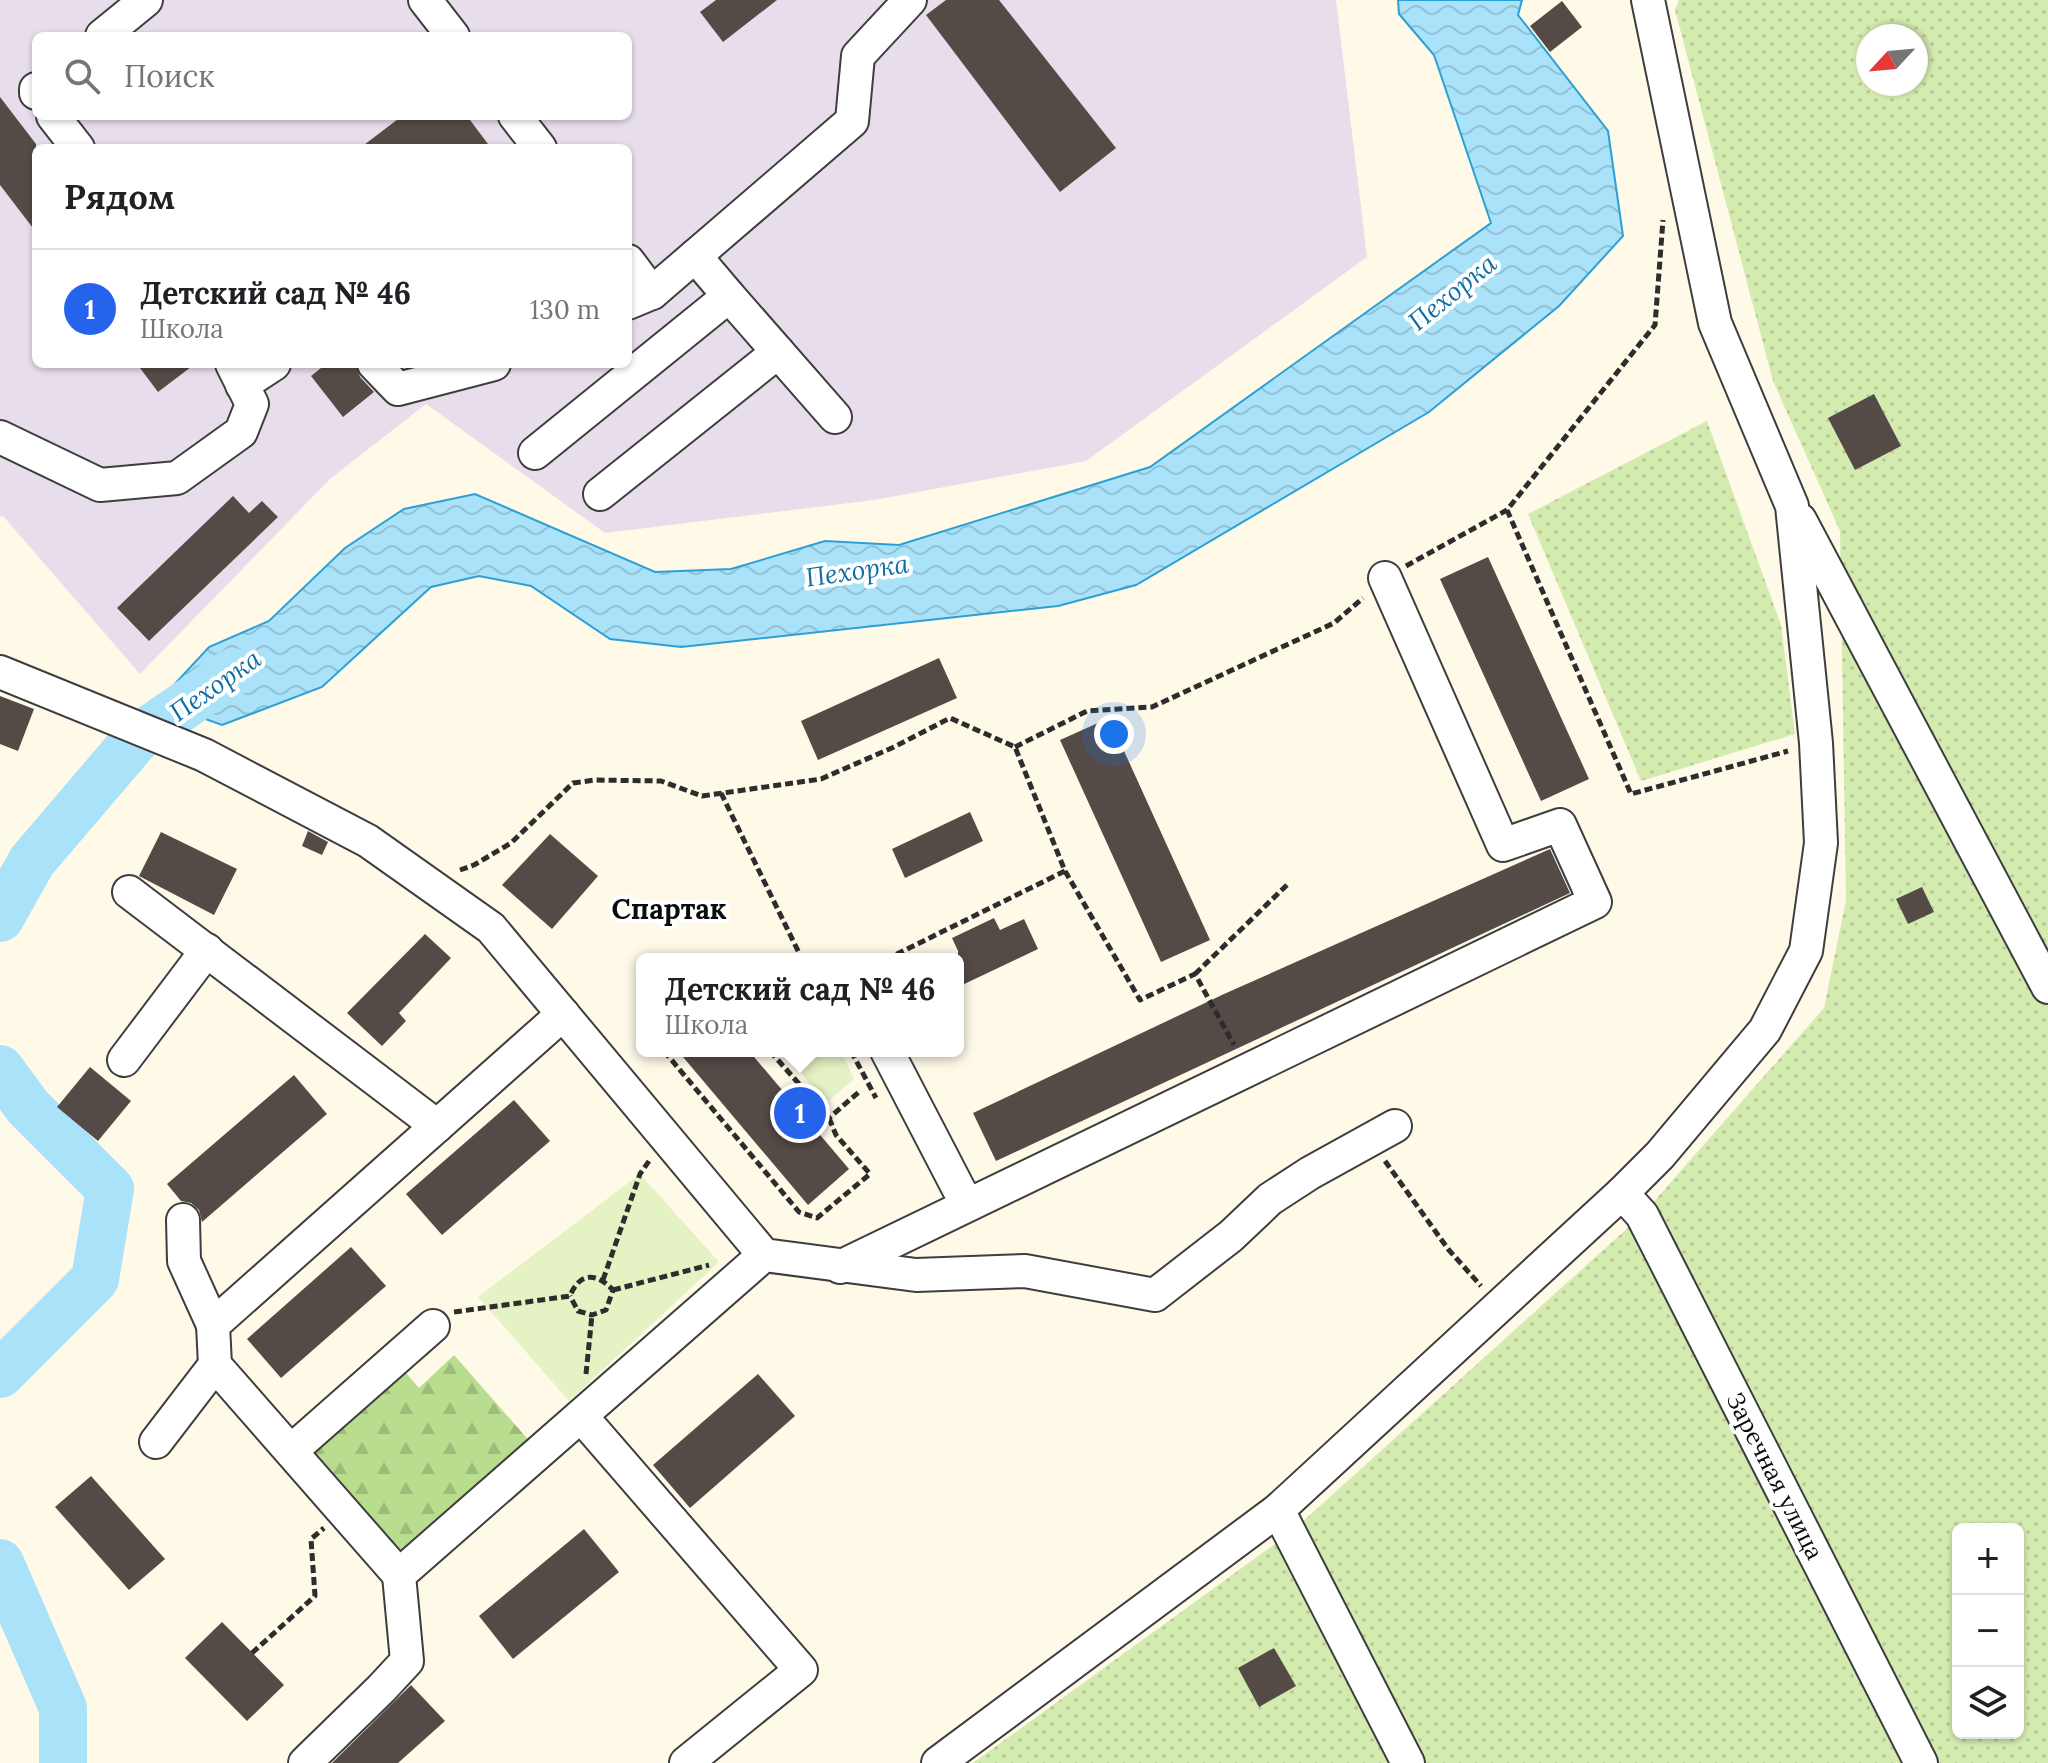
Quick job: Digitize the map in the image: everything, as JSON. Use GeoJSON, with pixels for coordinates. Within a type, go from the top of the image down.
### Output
{"type":"FeatureCollection","features":[{"type":"Feature","properties":{"kind":"street"},"geometry":{"type":"LineString","coordinates":[[107,32],[146,0]]}},
{"type":"Feature","properties":{"kind":"street"},"geometry":{"type":"LineString","coordinates":[[425,0],[450,32]]}},
{"type":"Feature","properties":{"kind":"street"},"geometry":{"type":"LineString","coordinates":[[632,273],[640,298],[695,256],[852,121],[858,56],[910,0]]}},
{"type":"Feature","properties":{"kind":"street"},"geometry":{"type":"LineString","coordinates":[[1648,0],[1715,323],[1792,506],[2048,987]]}},
{"type":"Feature","properties":{"kind":"street"},"geometry":{"type":"LineString","coordinates":[[56,120],[75,144]]}},
{"type":"Feature","properties":{"kind":"street"},"geometry":{"type":"LineString","coordinates":[[518,120],[537,144]]}},
{"type":"Feature","properties":{"kind":"street"},"geometry":{"type":"LineString","coordinates":[[695,256],[835,417]]}},
{"type":"Feature","properties":{"kind":"street"},"geometry":{"type":"LineString","coordinates":[[535,453],[729,296]]}},
{"type":"Feature","properties":{"kind":"street"},"geometry":{"type":"LineString","coordinates":[[600,494],[778,352]]}},
{"type":"Feature","properties":{"kind":"street"},"geometry":{"type":"LineString","coordinates":[[0,437],[100,485],[177,478],[241,432],[252,404],[237,374],[259,368]]}},
{"type":"Feature","properties":{"kind":"street"},"geometry":{"type":"LineString","coordinates":[[378,368],[398,389],[479,368]]}},
{"type":"Feature","properties":{"kind":"street"},"geometry":{"type":"LineString","coordinates":[[938,1763],[1278,1510],[1622,1193],[1660,1155],[1765,1030],[1806,951],[1821,843],[1816,743],[1792,506]]}},
{"type":"Feature","properties":{"kind":"street"},"geometry":{"type":"LineString","coordinates":[[840,1267],[1595,902],[1560,825],[1503,845],[1385,578]]}},
{"type":"Feature","properties":{"kind":"street"},"geometry":{"type":"LineString","coordinates":[[0,672],[204,755],[368,841],[491,928],[757,1246],[840,1267],[916,1275],[1025,1271],[1155,1295],[1231,1236],[1270,1199],[1383,1133]]}},
{"type":"Feature","properties":{"kind":"street"},"geometry":{"type":"LineString","coordinates":[[129,892],[437,1126]]}},
{"type":"Feature","properties":{"kind":"street"},"geometry":{"type":"LineString","coordinates":[[124,1060],[207,950]]}},
{"type":"Feature","properties":{"kind":"street"},"geometry":{"type":"LineString","coordinates":[[213,1325],[563,1014]]}},
{"type":"Feature","properties":{"kind":"street"},"geometry":{"type":"LineString","coordinates":[[890,1057],[967,1205]]}},
{"type":"Feature","properties":{"kind":"street","name":"Заречная улица"},"geometry":{"type":"LineString","coordinates":[[1622,1193],[1642,1215],[1921,1763]]}},
{"type":"Feature","properties":{"kind":"street"},"geometry":{"type":"LineString","coordinates":[[183,1220],[184,1261],[213,1325],[215,1365],[399,1575],[407,1661],[305,1763]]}},
{"type":"Feature","properties":{"kind":"street"},"geometry":{"type":"LineString","coordinates":[[399,1575],[581,1416],[757,1246]]}},
{"type":"Feature","properties":{"kind":"street"},"geometry":{"type":"LineString","coordinates":[[291,1451],[433,1326]]}},
{"type":"Feature","properties":{"kind":"street"},"geometry":{"type":"LineString","coordinates":[[156,1442],[215,1365]]}},
{"type":"Feature","properties":{"kind":"street"},"geometry":{"type":"LineString","coordinates":[[581,1416],[801,1670],[686,1763]]}},
{"type":"Feature","properties":{"kind":"street"},"geometry":{"type":"LineString","coordinates":[[1278,1510],[1408,1763]]}},
{"type":"Feature","properties":{"kind":"path"},"geometry":{"type":"LineString","coordinates":[[1015,747],[1087,711],[1152,707],[1334,623],[1385,578],[1507,510],[1655,325],[1663,217]]}},
{"type":"Feature","properties":{"kind":"path"},"geometry":{"type":"LineString","coordinates":[[1507,510],[1631,794],[1816,743]]}},
{"type":"Feature","properties":{"kind":"path"},"geometry":{"type":"LineString","coordinates":[[416,876],[446,875],[474,865],[511,843],[573,783],[595,780],[661,781],[702,796],[821,779],[950,718],[1015,747],[1065,871],[1140,1000],[1195,974],[1289,883]]}},
{"type":"Feature","properties":{"kind":"path"},"geometry":{"type":"LineString","coordinates":[[721,793],[799,953]]}},
{"type":"Feature","properties":{"kind":"path"},"geometry":{"type":"LineString","coordinates":[[899,953],[1065,871]]}},
{"type":"Feature","properties":{"kind":"path"},"geometry":{"type":"LineString","coordinates":[[1195,974],[1248,1070]]}},
{"type":"Feature","properties":{"kind":"path"},"geometry":{"type":"LineString","coordinates":[[669,1057],[799,1212],[817,1218],[870,1174],[836,1135],[829,1118],[775,1057]]}},
{"type":"Feature","properties":{"kind":"path"},"geometry":{"type":"LineString","coordinates":[[829,1118],[860,1091]]}},
{"type":"Feature","properties":{"kind":"path"},"geometry":{"type":"LineString","coordinates":[[1383,1133],[1448,1249],[1501,1305]]}},
{"type":"Feature","properties":{"kind":"path"},"geometry":{"type":"LineString","coordinates":[[603,1280],[640,1174]]}},
{"type":"Feature","properties":{"kind":"path"},"geometry":{"type":"LineString","coordinates":[[613,1290],[719,1262],[757,1246]]}},
{"type":"Feature","properties":{"kind":"path"},"geometry":{"type":"LineString","coordinates":[[593,1276],[603,1280],[613,1290],[606,1310],[592,1315],[578,1311],[570,1296],[574,1286],[582,1279],[593,1276]]}},
{"type":"Feature","properties":{"kind":"path"},"geometry":{"type":"LineString","coordinates":[[433,1326],[456,1310],[570,1296]]}},
{"type":"Feature","properties":{"kind":"path"},"geometry":{"type":"LineString","coordinates":[[581,1416],[592,1315]]}},
{"type":"Feature","properties":{"kind":"path"},"geometry":{"type":"LineString","coordinates":[[252,1653],[315,1596],[311,1539],[344,1512]]}},
{"type":"Feature","properties":{"kind":"shaded area"},"geometry":{"type":"Polygon","coordinates":[[[0,0],[1336,0],[1367,257],[1086,461],[874,500],[605,533],[426,404],[330,479],[140,674],[3,516],[0,517],[0,0]]]}},
{"type":"Feature","properties":{"kind":"green space"},"geometry":{"type":"Polygon","coordinates":[[[1679,0],[2048,0],[2048,1763],[973,1763],[1290,1533],[1642,1215],[1824,1008],[1846,900],[1840,531],[1773,381],[1675,10],[1679,0]]]}},
{"type":"Feature","properties":{"kind":"green space"},"geometry":{"type":"Polygon","coordinates":[[[1707,421],[1781,625],[1795,734],[1641,781],[1528,514],[1707,421]]]}},
{"type":"Feature","properties":{"kind":"green space"},"geometry":{"type":"Polygon","coordinates":[[[796,1057],[844,1057],[854,1079],[826,1103],[791,1061],[796,1057]]]}},
{"type":"Feature","properties":{"kind":"green space"},"geometry":{"type":"Polygon","coordinates":[[[640,1174],[719,1262],[569,1401],[478,1297],[640,1174]]]}},
{"type":"Feature","properties":{"kind":"green space"},"geometry":{"type":"Polygon","coordinates":[[[454,1355],[539,1452],[399,1575],[291,1451],[395,1360],[419,1388],[454,1355]]]}},
{"type":"Feature","properties":{"kind":"water"},"geometry":{"type":"Polygon","coordinates":[[[1398,0],[1522,0],[1518,15],[1608,131],[1623,236],[1559,306],[1429,412],[1136,585],[1058,606],[681,647],[610,639],[531,586],[479,576],[431,587],[322,687],[222,725],[158,702],[209,647],[269,621],[345,548],[404,509],[475,494],[655,572],[731,569],[825,541],[899,545],[1150,467],[1491,223],[1434,55],[1399,14],[1398,0]]]}},
{"type":"Feature","properties":{"kind":"building"},"geometry":{"type":"Polygon","coordinates":[[[716,0],[777,0],[723,42],[700,12],[716,0]]]}},
{"type":"Feature","properties":{"kind":"building"},"geometry":{"type":"Polygon","coordinates":[[[946,0],[999,0],[1116,148],[1060,192],[926,15],[946,0]]]}},
{"type":"Feature","properties":{"kind":"building"},"geometry":{"type":"Polygon","coordinates":[[[1562,1],[1582,27],[1550,52],[1530,26],[1562,1]]]}},
{"type":"Feature","properties":{"kind":"building"},"geometry":{"type":"Polygon","coordinates":[[[0,97],[36,144],[32,144],[32,227],[0,185],[0,97]]]}},
{"type":"Feature","properties":{"kind":"building"},"geometry":{"type":"Polygon","coordinates":[[[397,120],[470,120],[488,144],[365,144],[397,120]]]}},
{"type":"Feature","properties":{"kind":"building"},"geometry":{"type":"Polygon","coordinates":[[[140,368],[190,368],[158,392],[140,368]]]}},
{"type":"Feature","properties":{"kind":"building"},"geometry":{"type":"Polygon","coordinates":[[[321,368],[357,368],[360,377],[374,392],[343,417],[311,376],[321,368]]]}},
{"type":"Feature","properties":{"kind":"building"},"geometry":{"type":"Polygon","coordinates":[[[1874,394],[1901,446],[1855,470],[1828,418],[1874,394]]]}},
{"type":"Feature","properties":{"kind":"building"},"geometry":{"type":"Polygon","coordinates":[[[233,496],[249,513],[262,501],[278,517],[149,641],[117,608],[233,496]]]}},
{"type":"Feature","properties":{"kind":"building"},"geometry":{"type":"Polygon","coordinates":[[[1488,557],[1589,779],[1541,801],[1440,579],[1488,557]]]}},
{"type":"Feature","properties":{"kind":"building"},"geometry":{"type":"Polygon","coordinates":[[[939,658],[957,698],[818,760],[801,721],[939,658]]]}},
{"type":"Feature","properties":{"kind":"building"},"geometry":{"type":"Polygon","coordinates":[[[0,696],[34,709],[18,751],[0,744],[0,696]]]}},
{"type":"Feature","properties":{"kind":"building"},"geometry":{"type":"Polygon","coordinates":[[[1109,718],[1210,940],[1161,962],[1060,740],[1109,718]]]}},
{"type":"Feature","properties":{"kind":"building"},"geometry":{"type":"Polygon","coordinates":[[[970,812],[983,841],[905,878],[892,849],[970,812]]]}},
{"type":"Feature","properties":{"kind":"building"},"geometry":{"type":"Polygon","coordinates":[[[308,831],[328,842],[322,855],[302,846],[308,831]]]}},
{"type":"Feature","properties":{"kind":"building"},"geometry":{"type":"Polygon","coordinates":[[[161,832],[237,869],[214,915],[139,876],[161,832]]]}},
{"type":"Feature","properties":{"kind":"building"},"geometry":{"type":"Polygon","coordinates":[[[550,834],[598,876],[552,929],[502,885],[550,834]]]}},
{"type":"Feature","properties":{"kind":"building"},"geometry":{"type":"Polygon","coordinates":[[[1550,849],[1570,893],[996,1161],[973,1113],[1224,994],[1550,849]]]}},
{"type":"Feature","properties":{"kind":"building"},"geometry":{"type":"Polygon","coordinates":[[[1922,887],[1934,912],[1908,924],[1896,899],[1922,887]]]}},
{"type":"Feature","properties":{"kind":"building"},"geometry":{"type":"Polygon","coordinates":[[[994,918],[1000,930],[1024,919],[1038,949],[964,984],[964,953],[958,953],[952,938],[994,918]]]}},
{"type":"Feature","properties":{"kind":"building"},"geometry":{"type":"Polygon","coordinates":[[[425,934],[451,958],[399,1013],[406,1021],[382,1046],[347,1013],[425,934]]]}},
{"type":"Feature","properties":{"kind":"building"},"geometry":{"type":"Polygon","coordinates":[[[683,1057],[754,1057],[849,1169],[808,1205],[683,1057]]]}},
{"type":"Feature","properties":{"kind":"building"},"geometry":{"type":"Polygon","coordinates":[[[90,1067],[131,1101],[98,1141],[57,1107],[90,1067]]]}},
{"type":"Feature","properties":{"kind":"building"},"geometry":{"type":"Polygon","coordinates":[[[294,1075],[327,1114],[202,1222],[199,1210],[191,1203],[181,1201],[167,1184],[294,1075]]]}},
{"type":"Feature","properties":{"kind":"building"},"geometry":{"type":"Polygon","coordinates":[[[514,1100],[550,1141],[442,1235],[406,1194],[514,1100]]]}},
{"type":"Feature","properties":{"kind":"building"},"geometry":{"type":"Polygon","coordinates":[[[351,1247],[386,1286],[281,1378],[247,1339],[351,1247]]]}},
{"type":"Feature","properties":{"kind":"building"},"geometry":{"type":"Polygon","coordinates":[[[758,1374],[795,1416],[690,1508],[653,1465],[758,1374]]]}},
{"type":"Feature","properties":{"kind":"building"},"geometry":{"type":"Polygon","coordinates":[[[91,1476],[165,1559],[129,1590],[55,1507],[91,1476]]]}},
{"type":"Feature","properties":{"kind":"building"},"geometry":{"type":"Polygon","coordinates":[[[584,1529],[619,1572],[513,1659],[479,1616],[584,1529]]]}},
{"type":"Feature","properties":{"kind":"building"},"geometry":{"type":"Polygon","coordinates":[[[222,1622],[284,1685],[247,1721],[185,1658],[222,1622]]]}},
{"type":"Feature","properties":{"kind":"building"},"geometry":{"type":"Polygon","coordinates":[[[1274,1648],[1296,1686],[1259,1707],[1238,1668],[1274,1648]]]}},
{"type":"Feature","properties":{"kind":"building"},"geometry":{"type":"Polygon","coordinates":[[[411,1685],[445,1721],[398,1763],[332,1763],[411,1685]]]}},
{"type":"Feature","properties":{"kind":"waterway","name":"Пехорка"},"geometry":{"type":"LineString","coordinates":[[0,918],[32,861],[137,738],[233,672]]}},
{"type":"Feature","properties":{"kind":"waterway","name":"Пехорка"},"geometry":{"type":"LineString","coordinates":[[0,1069],[28,1107],[110,1189],[95,1279],[0,1374]]}},
{"type":"Feature","properties":{"kind":"waterway","name":"Пехорка"},"geometry":{"type":"LineString","coordinates":[[0,1563],[63,1708],[63,1763]]}},
{"type":"Feature","properties":{"kind":"place","name":"Детский сад № 46"},"geometry":{"type":"Point","coordinates":[800,1113]}},
{"type":"Feature","properties":{"kind":"district","name":"Спартак"},"geometry":{"type":"Point","coordinates":[669,909]}}]}
